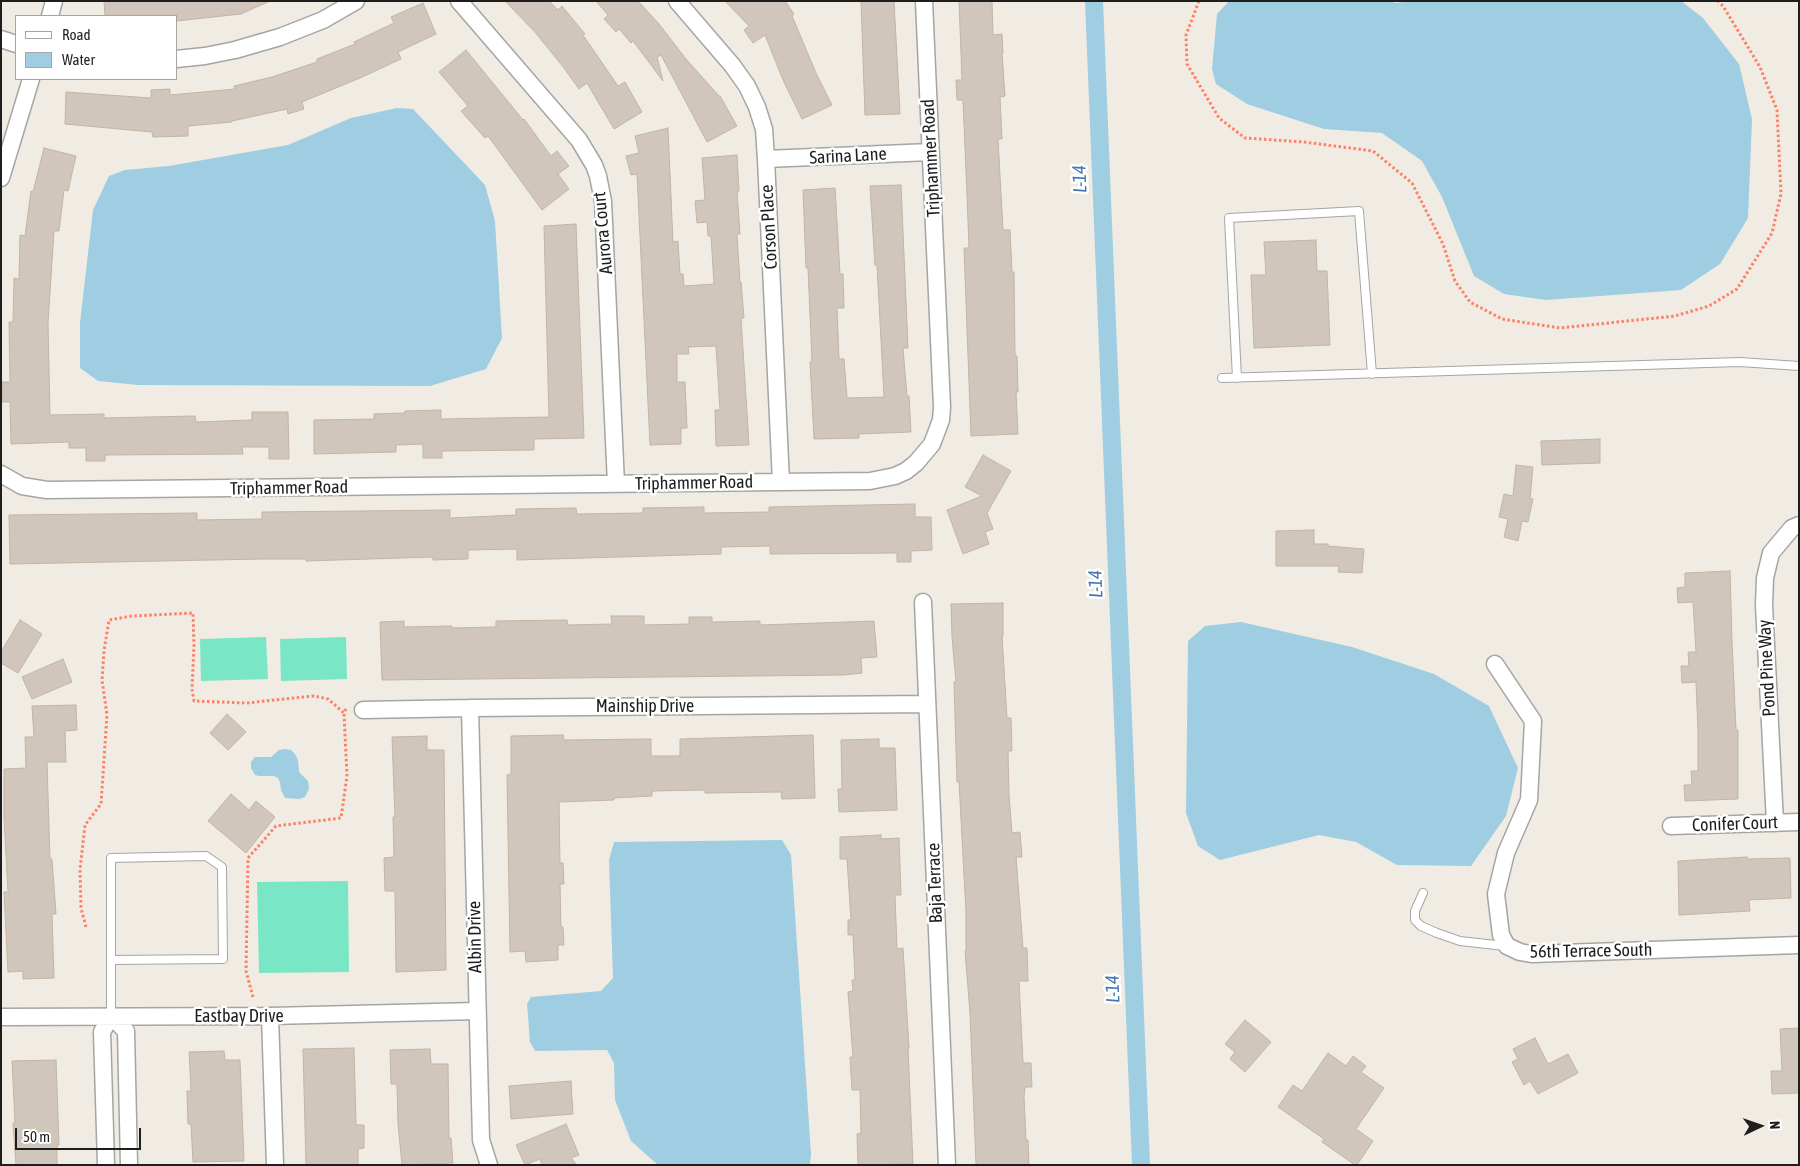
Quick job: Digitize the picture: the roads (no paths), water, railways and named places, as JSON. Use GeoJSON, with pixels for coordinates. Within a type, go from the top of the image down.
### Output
{"type":"FeatureCollection","features":[{"type":"Feature","properties":{"kind":"street"},"geometry":{"type":"LineString","coordinates":[[50,15],[54,1]]}},
{"type":"Feature","properties":{"kind":"street"},"geometry":{"type":"LineString","coordinates":[[178,59],[228,52],[280,37],[323,20],[356,1]]}},
{"type":"Feature","properties":{"kind":"street","name":"Aurora Court"},"geometry":{"type":"LineString","coordinates":[[459,1],[580,140],[598,176],[603,201],[616,484]]}},
{"type":"Feature","properties":{"kind":"street","name":"Corson Place"},"geometry":{"type":"LineString","coordinates":[[677,1],[732,65],[747,86],[757,107],[764,129],[781,482]]}},
{"type":"Feature","properties":{"kind":"street","name":"Triphammer Road"},"geometry":{"type":"LineString","coordinates":[[1,474],[22,486],[47,490],[870,481],[894,476],[916,463],[929,449],[938,432],[942,407],[924,1]]}},
{"type":"Feature","properties":{"kind":"street"},"geometry":{"type":"LineString","coordinates":[[1,40],[15,44]]}},
{"type":"Feature","properties":{"kind":"street"},"geometry":{"type":"LineString","coordinates":[[1,178],[31,80]]}},
{"type":"Feature","properties":{"kind":"street","name":"Sarina Lane"},"geometry":{"type":"LineString","coordinates":[[766,159],[930,152]]}},
{"type":"Feature","properties":{"kind":"street","name":"Pond Pine Way"},"geometry":{"type":"LineString","coordinates":[[1775,823],[1764,604],[1765,578],[1771,553],[1792,528],[1799,525]]}},
{"type":"Feature","properties":{"kind":"street","name":"Baja Terrace"},"geometry":{"type":"LineString","coordinates":[[923,602],[947,1165]]}},
{"type":"Feature","properties":{"kind":"street","name":"56th Terrace South"},"geometry":{"type":"LineString","coordinates":[[1495,664],[1533,721],[1529,800],[1506,853],[1496,894],[1501,936],[1507,946],[1520,952],[1531,954],[1799,945]]}},
{"type":"Feature","properties":{"kind":"street","name":"Mainship Drive"},"geometry":{"type":"LineString","coordinates":[[356,708],[927,704]]}},
{"type":"Feature","properties":{"kind":"street","name":"Albin Drive"},"geometry":{"type":"LineString","coordinates":[[470,708],[476,1011],[481,1140],[489,1165]]}},
{"type":"Feature","properties":{"kind":"street","name":"Conifer Court"},"geometry":{"type":"LineString","coordinates":[[1672,826],[1799,822]]}},
{"type":"Feature","properties":{"kind":"street","name":"Eastbay Drive"},"geometry":{"type":"LineString","coordinates":[[1,1018],[270,1016],[476,1011]]}},
{"type":"Feature","properties":{"kind":"street"},"geometry":{"type":"LineString","coordinates":[[106,1165],[102,1032],[111,1016],[126,1031],[129,1165]]}},
{"type":"Feature","properties":{"kind":"street"},"geometry":{"type":"LineString","coordinates":[[270,1016],[275,1165]]}},
{"type":"Feature","properties":{"kind":"lane"},"geometry":{"type":"LineString","coordinates":[[1236,378],[1229,218],[1359,211],[1372,374]]}},
{"type":"Feature","properties":{"kind":"lane"},"geometry":{"type":"LineString","coordinates":[[1222,378],[1740,362],[1799,366]]}},
{"type":"Feature","properties":{"kind":"lane"},"geometry":{"type":"LineString","coordinates":[[111,960],[223,959],[222,867],[206,856],[111,858],[111,960],[111,1016]]}},
{"type":"Feature","properties":{"kind":"lane"},"geometry":{"type":"LineString","coordinates":[[1423,893],[1415,911],[1415,920],[1420,926],[1460,941],[1507,946]]}},
{"type":"Feature","properties":{"kind":"water"},"geometry":{"type":"Polygon","coordinates":[[[1229,1],[1388,1],[1396,3],[1411,1],[1681,1],[1703,18],[1739,64],[1752,119],[1748,218],[1720,264],[1681,290],[1546,300],[1504,294],[1474,276],[1442,197],[1422,161],[1382,133],[1324,129],[1247,104],[1216,84],[1212,69],[1217,14],[1229,1]]]}},
{"type":"Feature","properties":{"kind":"water"},"geometry":{"type":"Polygon","coordinates":[[[397,108],[413,109],[485,185],[495,221],[502,338],[486,369],[430,386],[138,385],[98,381],[80,368],[80,323],[93,210],[109,176],[125,170],[169,166],[288,145],[351,118],[397,108]]]}},
{"type":"Feature","properties":{"kind":"water"},"geometry":{"type":"Polygon","coordinates":[[[1241,622],[1352,647],[1434,674],[1489,706],[1518,768],[1506,816],[1471,866],[1397,865],[1356,842],[1319,835],[1220,860],[1198,846],[1186,813],[1188,641],[1205,626],[1241,622]]]}},
{"type":"Feature","properties":{"kind":"water"},"geometry":{"type":"Polygon","coordinates":[[[279,750],[291,750],[295,754],[298,760],[299,772],[308,781],[309,789],[305,797],[299,799],[285,798],[278,778],[255,775],[251,768],[251,762],[255,757],[271,757],[279,750]]]}},
{"type":"Feature","properties":{"kind":"water"},"geometry":{"type":"Polygon","coordinates":[[[782,840],[791,855],[811,1154],[810,1165],[658,1165],[631,1141],[615,1100],[614,1063],[607,1050],[535,1051],[530,1042],[527,1004],[531,997],[601,991],[613,978],[609,860],[614,842],[782,840]]]}},
{"type":"Feature","properties":{"kind":"waterway","name":"L-14"},"geometry":{"type":"LineString","coordinates":[[1094,1],[1141,1165]]}}]}
